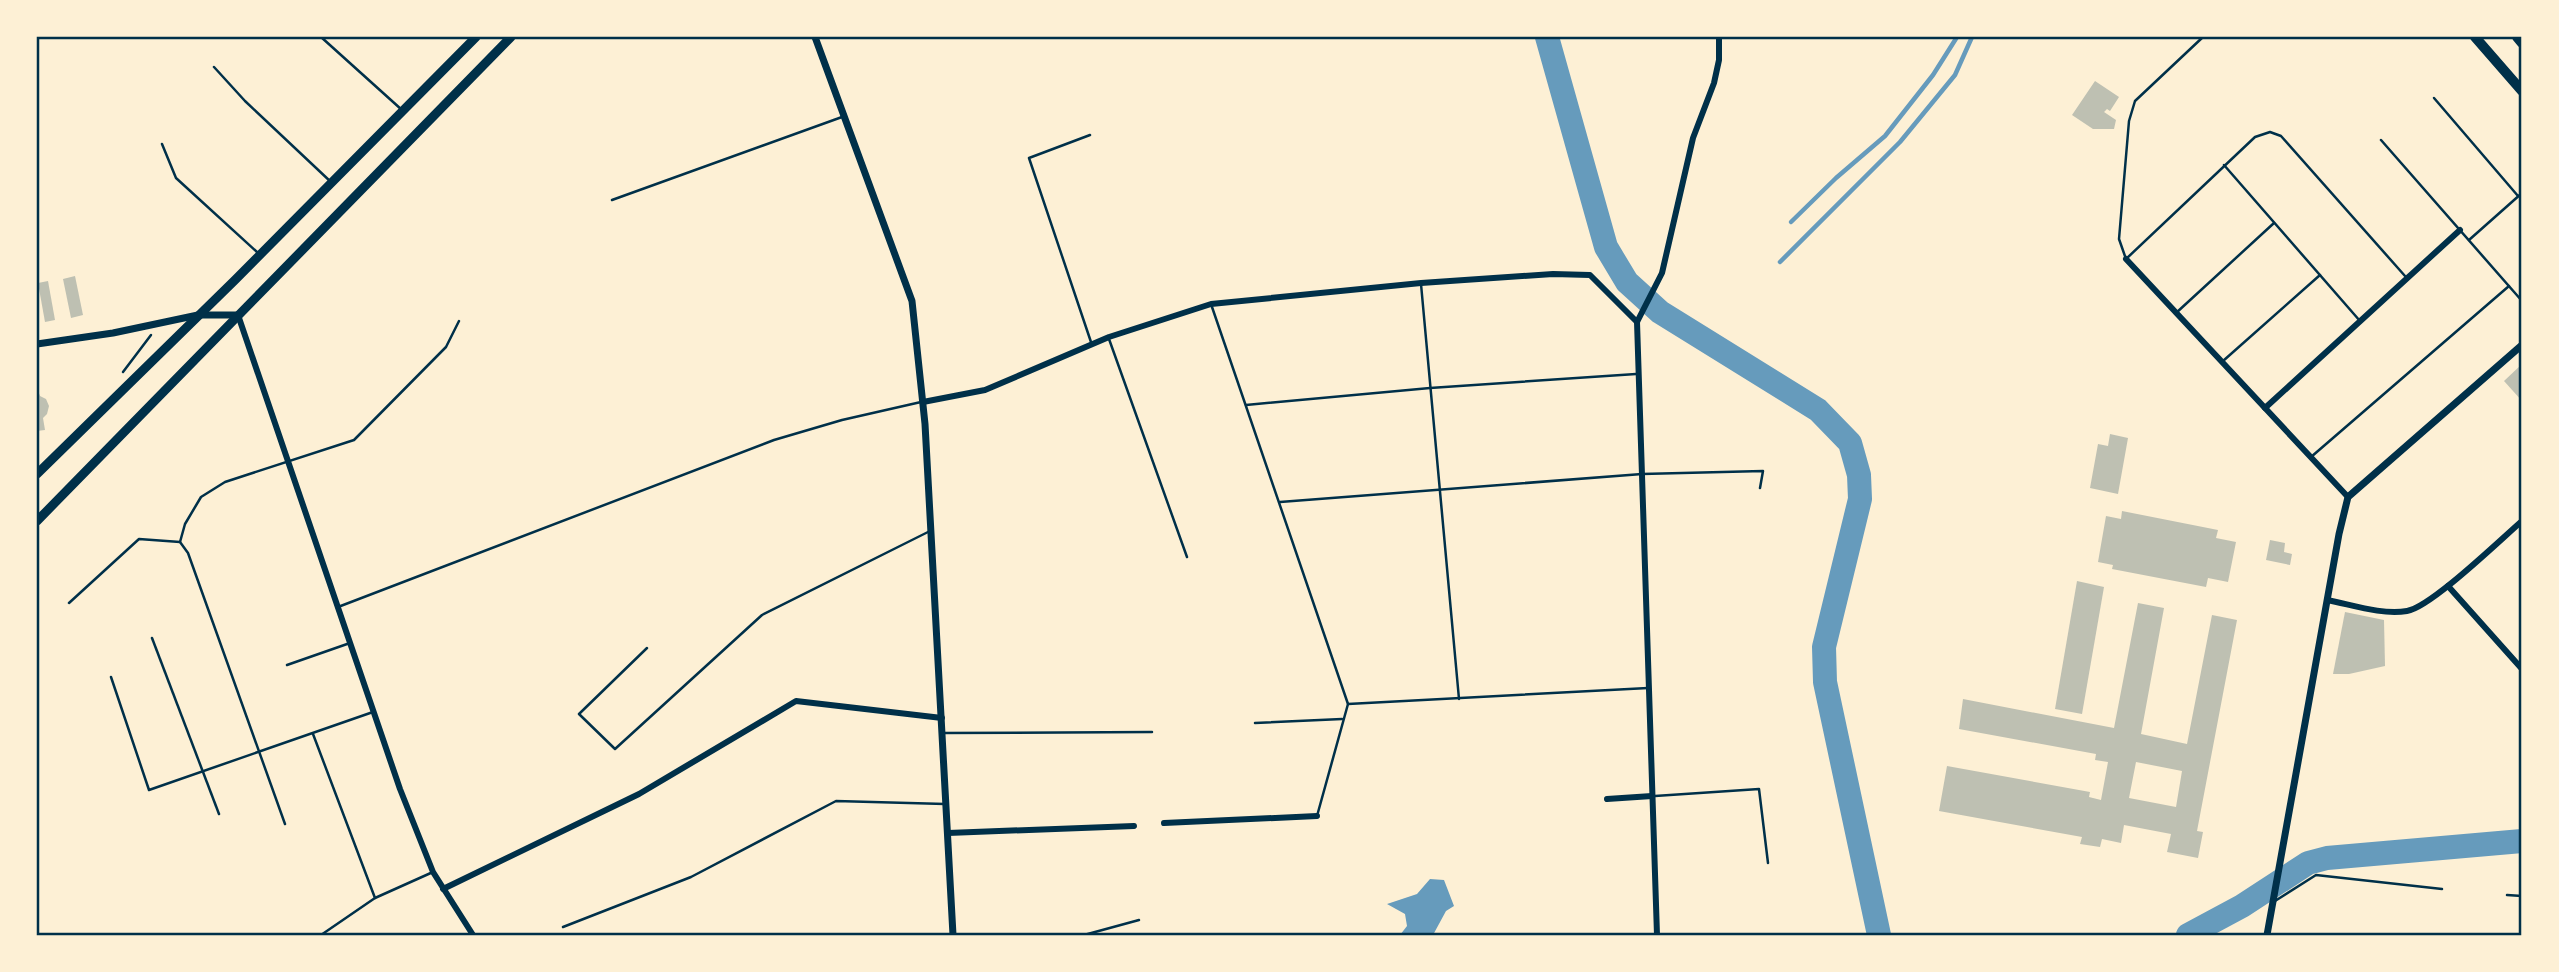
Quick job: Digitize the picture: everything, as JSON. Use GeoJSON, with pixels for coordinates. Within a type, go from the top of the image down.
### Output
{"type":"FeatureCollection","features":[{"type":"Feature","properties":{"kind":"main road"},"geometry":{"type":"LineString","coordinates":[[37,521],[511,37]]}},
{"type":"Feature","properties":{"kind":"main road"},"geometry":{"type":"LineString","coordinates":[[2475,37],[2522,90]]}},
{"type":"Feature","properties":{"kind":"main road"},"geometry":{"type":"LineString","coordinates":[[2517,37],[2522,43]]}},
{"type":"Feature","properties":{"kind":"main road"},"geometry":{"type":"LineString","coordinates":[[37,474],[332,183],[473,38]]}},
{"type":"Feature","properties":{"kind":"street"},"geometry":{"type":"LineString","coordinates":[[815,37],[912,301],[923,402],[953,935]]}},
{"type":"Feature","properties":{"kind":"street"},"geometry":{"type":"LineString","coordinates":[[1657,935],[1637,322],[1662,273],[1693,138],[1714,83],[1719,60],[1719,37]]}},
{"type":"Feature","properties":{"kind":"street"},"geometry":{"type":"LineString","coordinates":[[2265,408],[2460,230]]}},
{"type":"Feature","properties":{"kind":"street"},"geometry":{"type":"LineString","coordinates":[[2126,259],[2348,497]]}},
{"type":"Feature","properties":{"kind":"street"},"geometry":{"type":"LineString","coordinates":[[923,402],[985,390],[1109,337],[1211,304],[1421,283],[1553,274],[1590,275],[1637,322]]}},
{"type":"Feature","properties":{"kind":"street"},"geometry":{"type":"LineString","coordinates":[[37,344],[113,333],[198,315],[238,315],[400,789],[433,872],[473,935]]}},
{"type":"Feature","properties":{"kind":"street"},"geometry":{"type":"LineString","coordinates":[[2267,935],[2339,534],[2348,497],[2522,345]]}},
{"type":"Feature","properties":{"kind":"street"},"geometry":{"type":"LineString","coordinates":[[2327,600],[2393,612],[2411,611],[2448,586],[2522,521]]}},
{"type":"Feature","properties":{"kind":"street"},"geometry":{"type":"LineString","coordinates":[[2448,586],[2522,669]]}},
{"type":"Feature","properties":{"kind":"street"},"geometry":{"type":"LineString","coordinates":[[443,889],[639,794],[796,701],[942,718]]}},
{"type":"Feature","properties":{"kind":"street"},"geometry":{"type":"LineString","coordinates":[[1608,799],[1652,796]]}},
{"type":"Feature","properties":{"kind":"street"},"geometry":{"type":"LineString","coordinates":[[1164,823],[1317,816]]}},
{"type":"Feature","properties":{"kind":"street"},"geometry":{"type":"LineString","coordinates":[[948,833],[1134,826]]}},
{"type":"Feature","properties":{"kind":"lane"},"geometry":{"type":"LineString","coordinates":[[321,37],[403,111]]}},
{"type":"Feature","properties":{"kind":"lane"},"geometry":{"type":"LineString","coordinates":[[2203,37],[2135,100],[2129,121],[2119,239],[2126,259],[2255,137],[2270,132],[2281,136],[2407,278]]}},
{"type":"Feature","properties":{"kind":"lane"},"geometry":{"type":"LineString","coordinates":[[214,66],[245,101],[332,183]]}},
{"type":"Feature","properties":{"kind":"lane"},"geometry":{"type":"LineString","coordinates":[[2434,98],[2518,197]]}},
{"type":"Feature","properties":{"kind":"lane"},"geometry":{"type":"LineString","coordinates":[[612,200],[845,116]]}},
{"type":"Feature","properties":{"kind":"lane"},"geometry":{"type":"LineString","coordinates":[[1090,135],[1029,158],[1092,345]]}},
{"type":"Feature","properties":{"kind":"lane"},"geometry":{"type":"LineString","coordinates":[[2381,140],[2522,301]]}},
{"type":"Feature","properties":{"kind":"lane"},"geometry":{"type":"LineString","coordinates":[[162,144],[176,178],[260,255]]}},
{"type":"Feature","properties":{"kind":"lane"},"geometry":{"type":"LineString","coordinates":[[2224,165],[2360,321]]}},
{"type":"Feature","properties":{"kind":"lane"},"geometry":{"type":"LineString","coordinates":[[2469,240],[2522,193]]}},
{"type":"Feature","properties":{"kind":"lane"},"geometry":{"type":"LineString","coordinates":[[2176,313],[2274,223]]}},
{"type":"Feature","properties":{"kind":"lane"},"geometry":{"type":"LineString","coordinates":[[2222,362],[2319,275]]}},
{"type":"Feature","properties":{"kind":"lane"},"geometry":{"type":"LineString","coordinates":[[1421,283],[1459,699]]}},
{"type":"Feature","properties":{"kind":"lane"},"geometry":{"type":"LineString","coordinates":[[2311,457],[2509,286]]}},
{"type":"Feature","properties":{"kind":"lane"},"geometry":{"type":"LineString","coordinates":[[1211,304],[1348,704],[1317,816]]}},
{"type":"Feature","properties":{"kind":"lane"},"geometry":{"type":"LineString","coordinates":[[180,542],[185,524],[201,497],[225,482],[354,440],[446,347],[459,321]]}},
{"type":"Feature","properties":{"kind":"lane"},"geometry":{"type":"LineString","coordinates":[[1109,337],[1187,557]]}},
{"type":"Feature","properties":{"kind":"lane"},"geometry":{"type":"LineString","coordinates":[[1245,405],[1430,388],[1638,374]]}},
{"type":"Feature","properties":{"kind":"lane"},"geometry":{"type":"LineString","coordinates":[[338,607],[774,440],[842,419],[923,402]]}},
{"type":"Feature","properties":{"kind":"lane"},"geometry":{"type":"LineString","coordinates":[[1280,502],[1642,474],[1763,471],[1760,488]]}},
{"type":"Feature","properties":{"kind":"lane"},"geometry":{"type":"LineString","coordinates":[[647,648],[579,714],[615,749],[762,615],[931,530]]}},
{"type":"Feature","properties":{"kind":"lane"},"geometry":{"type":"LineString","coordinates":[[69,603],[139,539],[180,542],[188,553],[285,824]]}},
{"type":"Feature","properties":{"kind":"lane"},"geometry":{"type":"LineString","coordinates":[[152,638],[219,814]]}},
{"type":"Feature","properties":{"kind":"lane"},"geometry":{"type":"LineString","coordinates":[[287,665],[350,643]]}},
{"type":"Feature","properties":{"kind":"lane"},"geometry":{"type":"LineString","coordinates":[[111,677],[149,790],[373,712]]}},
{"type":"Feature","properties":{"kind":"lane"},"geometry":{"type":"LineString","coordinates":[[1348,704],[1648,688]]}},
{"type":"Feature","properties":{"kind":"lane"},"geometry":{"type":"LineString","coordinates":[[1255,723],[1342,719]]}},
{"type":"Feature","properties":{"kind":"lane"},"geometry":{"type":"LineString","coordinates":[[942,733],[1152,732]]}},
{"type":"Feature","properties":{"kind":"lane"},"geometry":{"type":"LineString","coordinates":[[313,733],[374,898]]}},
{"type":"Feature","properties":{"kind":"lane"},"geometry":{"type":"LineString","coordinates":[[1652,796],[1759,789],[1768,863]]}},
{"type":"Feature","properties":{"kind":"lane"},"geometry":{"type":"LineString","coordinates":[[563,927],[691,877],[836,801],[946,804]]}},
{"type":"Feature","properties":{"kind":"lane"},"geometry":{"type":"LineString","coordinates":[[321,935],[374,898],[433,872]]}},
{"type":"Feature","properties":{"kind":"lane"},"geometry":{"type":"LineString","coordinates":[[2272,902],[2316,875],[2442,890]]}},
{"type":"Feature","properties":{"kind":"lane"},"geometry":{"type":"LineString","coordinates":[[2507,895],[2522,896]]}},
{"type":"Feature","properties":{"kind":"lane"},"geometry":{"type":"LineString","coordinates":[[1084,935],[1139,920]]}},
{"type":"Feature","properties":{"kind":"water"},"geometry":{"type":"Polygon","coordinates":[[[1430,879],[1444,880],[1454,906],[1446,911],[1433,935],[1400,935],[1407,926],[1405,914],[1387,904],[1417,894],[1430,879]]]}},
{"type":"Feature","properties":{"kind":"building"},"geometry":{"type":"Polygon","coordinates":[[[2095,81],[2119,97],[2110,111],[2107,109],[2104,112],[2116,120],[2114,129],[2093,129],[2072,115],[2095,81]]]}},
{"type":"Feature","properties":{"kind":"building"},"geometry":{"type":"Polygon","coordinates":[[[75,276],[83,315],[71,318],[63,279],[75,276]]]}},
{"type":"Feature","properties":{"kind":"building"},"geometry":{"type":"Polygon","coordinates":[[[48,281],[55,320],[45,322],[38,283],[48,281]]]}},
{"type":"Feature","properties":{"kind":"building"},"geometry":{"type":"Polygon","coordinates":[[[2522,364],[2522,401],[2504,381],[2522,364]]]}},
{"type":"Feature","properties":{"kind":"building"},"geometry":{"type":"Polygon","coordinates":[[[37,388],[49,406],[43,418],[45,430],[37,431],[37,388]]]}},
{"type":"Feature","properties":{"kind":"building"},"geometry":{"type":"Polygon","coordinates":[[[2110,434],[2128,438],[2118,494],[2090,488],[2098,444],[2108,446],[2110,434]]]}},
{"type":"Feature","properties":{"kind":"building"},"geometry":{"type":"Polygon","coordinates":[[[2122,511],[2218,530],[2216,538],[2236,542],[2228,582],[2208,578],[2206,587],[2112,569],[2113,565],[2098,562],[2106,516],[2121,519],[2122,511]]]}},
{"type":"Feature","properties":{"kind":"building"},"geometry":{"type":"Polygon","coordinates":[[[2270,540],[2285,543],[2284,552],[2292,554],[2290,565],[2266,560],[2270,540]]]}},
{"type":"Feature","properties":{"kind":"building"},"geometry":{"type":"Polygon","coordinates":[[[2077,581],[2104,587],[2082,714],[2055,709],[2077,581]]]}},
{"type":"Feature","properties":{"kind":"building"},"geometry":{"type":"Polygon","coordinates":[[[2138,603],[2164,608],[2141,734],[2187,744],[2212,615],[2237,620],[2197,831],[2203,832],[2198,858],[2167,852],[2171,834],[2124,825],[2121,843],[2102,839],[2100,847],[2080,844],[2082,837],[1939,811],[1947,766],[2090,792],[2089,797],[2101,800],[2108,762],[2095,760],[2096,754],[1959,729],[1963,699],[2114,728],[2138,603]],[[2136,762],[2129,798],[2176,807],[2182,771],[2136,762]]]}},
{"type":"Feature","properties":{"kind":"building"},"geometry":{"type":"Polygon","coordinates":[[[2345,612],[2384,620],[2385,666],[2349,674],[2333,674],[2345,612]]]}},
{"type":"Feature","properties":{"kind":"waterway"},"geometry":{"type":"LineString","coordinates":[[1547,37],[1606,247],[1627,282],[1660,312],[1818,410],[1850,443],[1859,475],[1860,499],[1824,647],[1825,682],[1879,935]]}},
{"type":"Feature","properties":{"kind":"waterway"},"geometry":{"type":"LineString","coordinates":[[1791,222],[1885,136],[1933,75],[1957,37]]}},
{"type":"Feature","properties":{"kind":"waterway"},"geometry":{"type":"LineString","coordinates":[[1780,262],[1900,142],[1955,75],[1972,37]]}},
{"type":"Feature","properties":{"kind":"waterway"},"geometry":{"type":"LineString","coordinates":[[2188,935],[2242,906],[2308,863],[2327,858],[2522,841]]}}]}
